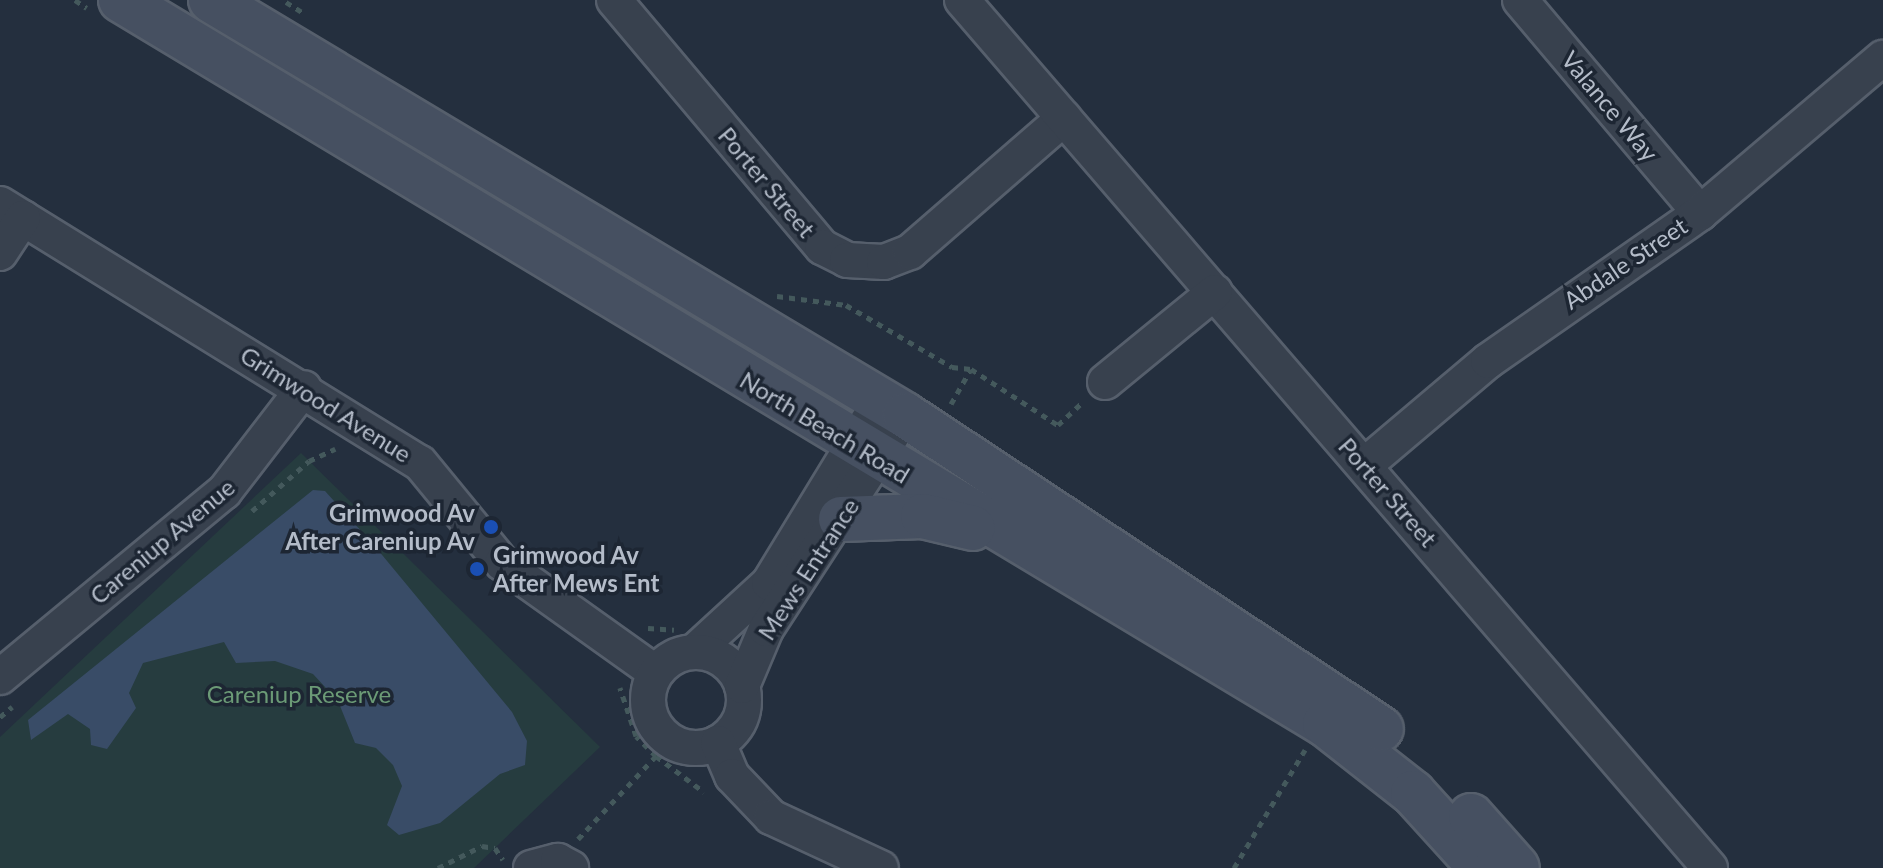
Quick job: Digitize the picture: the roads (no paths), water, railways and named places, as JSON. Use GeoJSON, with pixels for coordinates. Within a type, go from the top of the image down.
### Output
{"type":"FeatureCollection","features":[{"type":"Feature","properties":{"kind":"main road"},"geometry":{"type":"LineString","coordinates":[[121,0],[171,20]]}},
{"type":"Feature","properties":{"kind":"main road","name":"North Beach Road"},"geometry":{"type":"LineString","coordinates":[[171,20],[210,0],[284,10],[909,412],[1358,711],[1408,751],[1517,868]]}},
{"type":"Feature","properties":{"kind":"main road","name":"North Beach Road"},"geometry":{"type":"LineString","coordinates":[[171,20],[866,452],[1014,538],[1354,745],[1413,793],[1481,868]]}},
{"type":"Feature","properties":{"kind":"main road"},"geometry":{"type":"LineString","coordinates":[[841,519],[923,516],[1014,538]]}},
{"type":"Feature","properties":{"kind":"street","name":"Porter Street"},"geometry":{"type":"LineString","coordinates":[[614,0],[822,247],[847,260],[884,262],[910,252],[1064,118]]}},
{"type":"Feature","properties":{"kind":"street","name":"Porter Street"},"geometry":{"type":"LineString","coordinates":[[962,0],[1710,868]]}},
{"type":"Feature","properties":{"kind":"street","name":"Valance Way"},"geometry":{"type":"LineString","coordinates":[[1520,0],[1700,213]]}},
{"type":"Feature","properties":{"kind":"street","name":"Abdale Street"},"geometry":{"type":"LineString","coordinates":[[1365,465],[1488,361],[1700,213],[1883,58]]}},
{"type":"Feature","properties":{"kind":"street"},"geometry":{"type":"LineString","coordinates":[[0,253],[12,211]]}},
{"type":"Feature","properties":{"kind":"street","name":"Grimwood Avenue"},"geometry":{"type":"LineString","coordinates":[[12,211],[304,388],[420,463],[502,563],[609,643],[656,673]]}},
{"type":"Feature","properties":{"kind":"street"},"geometry":{"type":"LineString","coordinates":[[1105,382],[1215,292]]}},
{"type":"Feature","properties":{"kind":"street","name":"Careniup Avenue"},"geometry":{"type":"LineString","coordinates":[[12,687],[224,492],[304,388]]}},
{"type":"Feature","properties":{"kind":"street","name":"Mews Entrance"},"geometry":{"type":"LineString","coordinates":[[690,641],[769,583],[866,452],[909,412]]}},
{"type":"Feature","properties":{"kind":"street","name":"Mews Entrance"},"geometry":{"type":"LineString","coordinates":[[742,686],[766,629],[841,519],[866,452]]}},
{"type":"Feature","properties":{"kind":"street"},"geometry":{"type":"LineString","coordinates":[[690,641],[724,661],[742,686],[738,725],[718,743],[687,747],[660,732],[648,703],[656,673],[690,641]]}},
{"type":"Feature","properties":{"kind":"street"},"geometry":{"type":"LineString","coordinates":[[718,743],[732,776],[771,817],[881,868]]}},
{"type":"Feature","properties":{"kind":"water"},"geometry":{"type":"Polygon","coordinates":[[[313,490],[325,491],[373,544],[512,712],[527,741],[525,765],[500,774],[440,823],[399,835],[387,825],[402,786],[393,765],[376,748],[355,743],[338,701],[313,674],[275,661],[236,663],[224,642],[143,663],[129,693],[136,708],[107,749],[91,745],[90,729],[68,714],[31,740],[28,720],[313,490]]]}},
{"type":"Feature","properties":{"kind":"place","name":"Grimwood Av After Careniup Av"},"geometry":{"type":"Point","coordinates":[491,527]}},
{"type":"Feature","properties":{"kind":"place","name":"Grimwood Av After Mews Ent"},"geometry":{"type":"Point","coordinates":[477,569]}},
{"type":"Feature","properties":{"kind":"park label","name":"Careniup Reserve"},"geometry":{"type":"Point","coordinates":[299,694]}}]}
